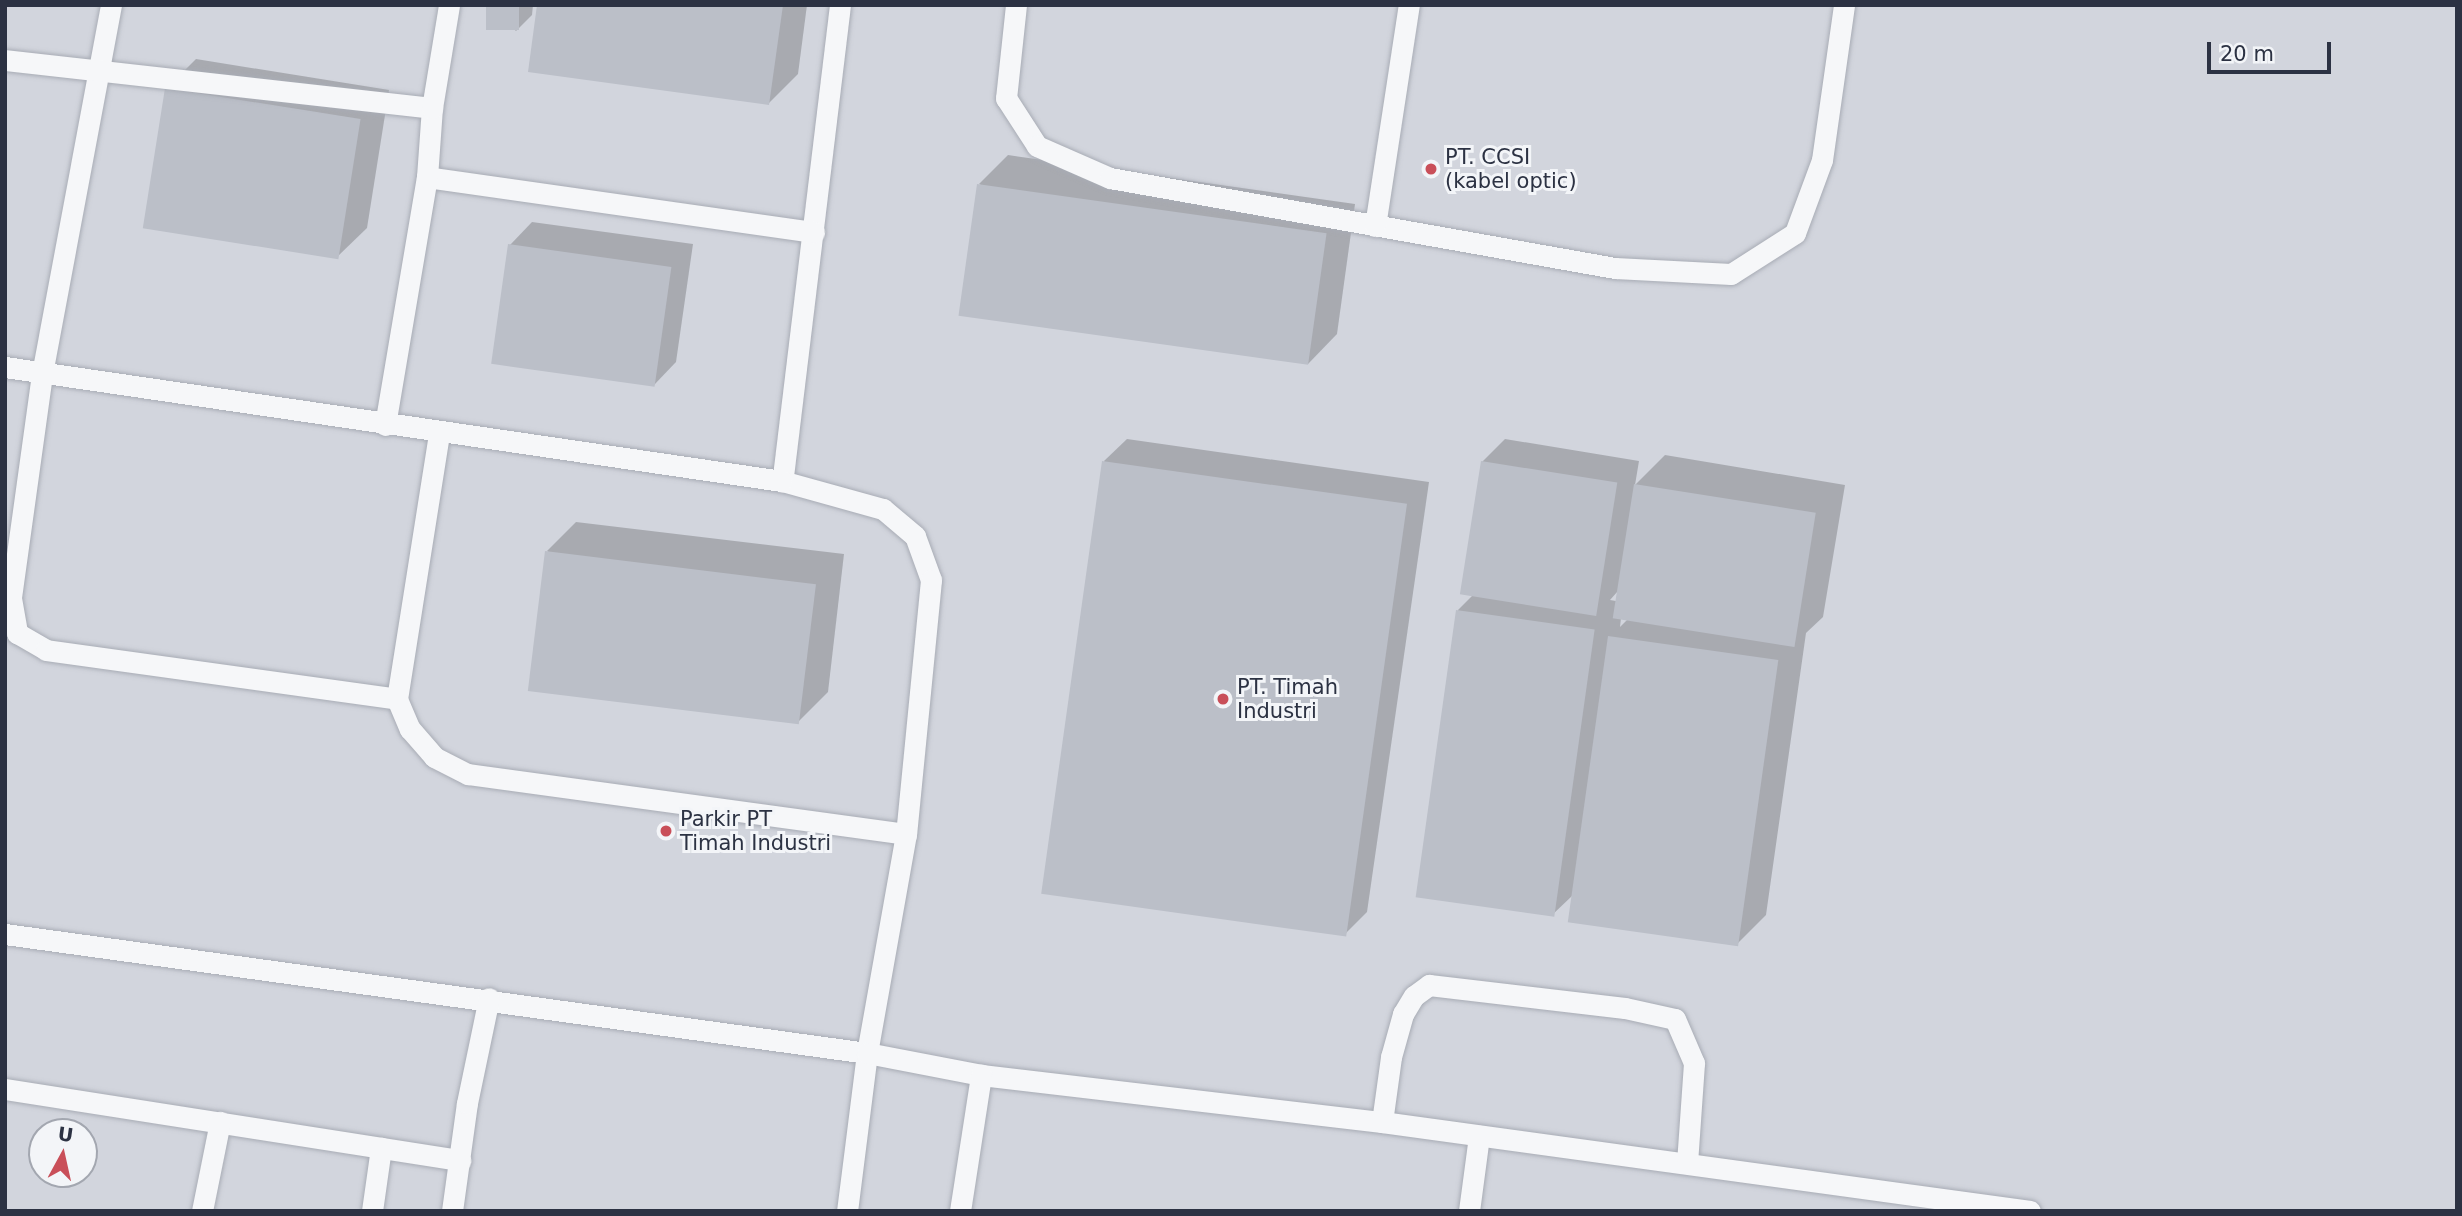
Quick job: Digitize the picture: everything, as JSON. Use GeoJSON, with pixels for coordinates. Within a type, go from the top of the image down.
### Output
{"type":"FeatureCollection","features":[{"type":"Feature","properties":{"kind":"lane"},"geometry":{"type":"LineString","coordinates":[[111,5],[43,374],[11,598],[17,633],[46,650],[397,699]]}},
{"type":"Feature","properties":{"kind":"lane"},"geometry":{"type":"LineString","coordinates":[[385,425],[426,177],[432,108],[449,5]]}},
{"type":"Feature","properties":{"kind":"lane"},"geometry":{"type":"LineString","coordinates":[[782,481],[840,5]]}},
{"type":"Feature","properties":{"kind":"lane"},"geometry":{"type":"LineString","coordinates":[[1016,5],[1006,98],[1037,146],[1110,178],[1615,268],[1731,274],[1795,233],[1822,160],[1844,5]]}},
{"type":"Feature","properties":{"kind":"lane"},"geometry":{"type":"LineString","coordinates":[[1375,226],[1409,5]]}},
{"type":"Feature","properties":{"kind":"lane"},"geometry":{"type":"LineString","coordinates":[[5,61],[432,108]]}},
{"type":"Feature","properties":{"kind":"lane"},"geometry":{"type":"LineString","coordinates":[[426,177],[814,232]]}},
{"type":"Feature","properties":{"kind":"lane"},"geometry":{"type":"LineString","coordinates":[[5,367],[439,433],[782,481],[883,509],[915,536],[932,580],[906,834],[867,1053],[847,1211]]}},
{"type":"Feature","properties":{"kind":"lane"},"geometry":{"type":"LineString","coordinates":[[439,433],[397,699],[410,729],[434,757],[468,774],[906,834]]}},
{"type":"Feature","properties":{"kind":"lane"},"geometry":{"type":"LineString","coordinates":[[5,933],[488,998],[867,1053],[981,1075],[1382,1122],[2030,1211]]}},
{"type":"Feature","properties":{"kind":"lane"},"geometry":{"type":"LineString","coordinates":[[1382,1122],[1391,1057],[1403,1014],[1414,996],[1429,985],[1625,1008],[1675,1019],[1694,1063],[1687,1163]]}},
{"type":"Feature","properties":{"kind":"lane"},"geometry":{"type":"LineString","coordinates":[[452,1211],[467,1103],[488,998]]}},
{"type":"Feature","properties":{"kind":"lane"},"geometry":{"type":"LineString","coordinates":[[960,1211],[981,1075]]}},
{"type":"Feature","properties":{"kind":"lane"},"geometry":{"type":"LineString","coordinates":[[5,1089],[460,1160]]}},
{"type":"Feature","properties":{"kind":"lane"},"geometry":{"type":"LineString","coordinates":[[202,1211],[220,1122]]}},
{"type":"Feature","properties":{"kind":"lane"},"geometry":{"type":"LineString","coordinates":[[1469,1211],[1479,1136]]}},
{"type":"Feature","properties":{"kind":"lane"},"geometry":{"type":"LineString","coordinates":[[372,1211],[381,1148]]}},
{"type":"Feature","properties":{"kind":"shaded area"},"geometry":{"type":"Polygon","coordinates":[[[5,5],[2457,5],[2457,1211],[5,1211],[5,5]]]}},
{"type":"Feature","properties":{"kind":"building"},"geometry":{"type":"Polygon","coordinates":[[[486,5],[519,5],[519,30],[486,30],[486,5]]]}},
{"type":"Feature","properties":{"kind":"building"},"geometry":{"type":"Polygon","coordinates":[[[537,5],[783,5],[769,105],[528,72],[537,5]]]}},
{"type":"Feature","properties":{"kind":"building"},"geometry":{"type":"Polygon","coordinates":[[[165,88],[361,119],[338,259],[143,228],[165,88]]]}},
{"type":"Feature","properties":{"kind":"building"},"geometry":{"type":"Polygon","coordinates":[[[977,184],[1327,233],[1308,365],[958,316],[977,184]]]}},
{"type":"Feature","properties":{"kind":"building"},"geometry":{"type":"Polygon","coordinates":[[[508,244],[671,267],[655,387],[491,364],[508,244]]]}},
{"type":"Feature","properties":{"kind":"building","name":"PT. Timah Industri"},"geometry":{"type":"Polygon","coordinates":[[[1102,461],[1407,504],[1346,937],[1041,894],[1102,461]]]}},
{"type":"Feature","properties":{"kind":"building"},"geometry":{"type":"Polygon","coordinates":[[[1481,461],[1617,483],[1596,616],[1460,594],[1481,461]]]}},
{"type":"Feature","properties":{"kind":"building"},"geometry":{"type":"Polygon","coordinates":[[[1634,484],[1816,513],[1794,647],[1613,618],[1634,484]]]}},
{"type":"Feature","properties":{"kind":"building"},"geometry":{"type":"Polygon","coordinates":[[[545,551],[816,584],[799,724],[528,691],[545,551]]]}},
{"type":"Feature","properties":{"kind":"building"},"geometry":{"type":"Polygon","coordinates":[[[1456,610],[1595,629],[1554,917],[1416,897],[1456,610]]]}},
{"type":"Feature","properties":{"kind":"building"},"geometry":{"type":"Polygon","coordinates":[[[1608,636],[1778,660],[1738,946],[1568,922],[1608,636]]]}},
{"type":"Feature","properties":{"kind":"place","name":"PT. CCSI (kabel optic)"},"geometry":{"type":"Point","coordinates":[1431,169]}},
{"type":"Feature","properties":{"kind":"place","name":"PT. Timah Industri"},"geometry":{"type":"Point","coordinates":[1223,699]}},
{"type":"Feature","properties":{"kind":"place","name":"Parkir PT Timah Industri"},"geometry":{"type":"Point","coordinates":[666,831]}}]}
